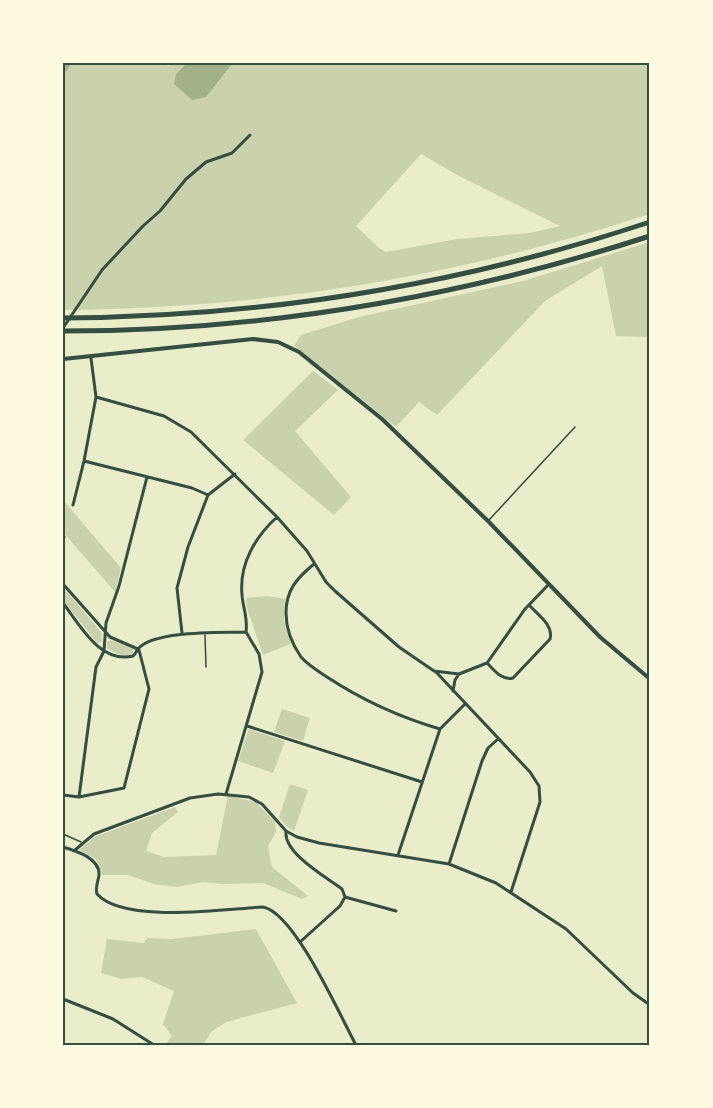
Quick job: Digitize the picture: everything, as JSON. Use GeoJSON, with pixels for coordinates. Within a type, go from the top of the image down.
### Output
{"type":"FeatureCollection","features":[{"type":"Feature","properties":{"kind":"highway"},"geometry":{"type":"LineString","coordinates":[[63,318],[183,314],[250,308],[395,288],[533,257],[593,241],[650,222]]}},
{"type":"Feature","properties":{"kind":"highway"},"geometry":{"type":"LineString","coordinates":[[63,330],[183,327],[252,321],[385,302],[538,270],[650,236]]}},
{"type":"Feature","properties":{"kind":"street"},"geometry":{"type":"LineString","coordinates":[[63,330],[98,276],[143,226],[160,211],[186,179],[206,162],[232,153],[250,135]]}},
{"type":"Feature","properties":{"kind":"street"},"geometry":{"type":"LineString","coordinates":[[63,360],[254,339],[284,344],[307,357],[391,427],[488,521],[600,637],[650,678]]}},
{"type":"Feature","properties":{"kind":"street"},"geometry":{"type":"LineString","coordinates":[[73,505],[96,397],[91,358]]}},
{"type":"Feature","properties":{"kind":"street"},"geometry":{"type":"LineString","coordinates":[[96,397],[164,416],[178,423],[202,442],[277,517],[307,551],[326,582],[399,647],[434,671],[536,779],[541,794],[511,892]]}},
{"type":"Feature","properties":{"kind":"street"},"geometry":{"type":"LineString","coordinates":[[84,461],[192,488],[208,495]]}},
{"type":"Feature","properties":{"kind":"street"},"geometry":{"type":"LineString","coordinates":[[183,634],[177,588],[188,546],[208,495],[235,474]]}},
{"type":"Feature","properties":{"kind":"street"},"geometry":{"type":"LineString","coordinates":[[79,797],[96,668],[104,651],[104,632],[119,586],[147,477]]}},
{"type":"Feature","properties":{"kind":"street"},"geometry":{"type":"LineString","coordinates":[[226,794],[262,672],[259,654],[246,632],[248,621],[242,595],[244,570],[260,535],[277,517]]}},
{"type":"Feature","properties":{"kind":"street"},"geometry":{"type":"LineString","coordinates":[[314,564],[294,583],[287,604],[288,630],[302,657],[311,666],[371,703],[395,714],[440,729]]}},
{"type":"Feature","properties":{"kind":"street"},"geometry":{"type":"LineString","coordinates":[[63,584],[104,632],[114,640],[138,649]]}},
{"type":"Feature","properties":{"kind":"street"},"geometry":{"type":"LineString","coordinates":[[434,671],[459,674],[487,663],[528,605],[549,584]]}},
{"type":"Feature","properties":{"kind":"street"},"geometry":{"type":"LineString","coordinates":[[63,603],[92,640],[104,651],[118,657],[137,654],[138,649],[154,640],[183,634],[246,632]]}},
{"type":"Feature","properties":{"kind":"street"},"geometry":{"type":"LineString","coordinates":[[487,663],[504,678],[513,678],[550,639],[552,633],[549,626],[528,605]]}},
{"type":"Feature","properties":{"kind":"street"},"geometry":{"type":"LineString","coordinates":[[63,795],[79,797],[124,788],[149,689],[138,649]]}},
{"type":"Feature","properties":{"kind":"street"},"geometry":{"type":"LineString","coordinates":[[453,691],[459,674]]}},
{"type":"Feature","properties":{"kind":"street"},"geometry":{"type":"LineString","coordinates":[[398,855],[440,729],[465,704]]}},
{"type":"Feature","properties":{"kind":"street"},"geometry":{"type":"LineString","coordinates":[[247,726],[422,782]]}},
{"type":"Feature","properties":{"kind":"street"},"geometry":{"type":"LineString","coordinates":[[449,864],[484,754],[498,739]]}},
{"type":"Feature","properties":{"kind":"street"},"geometry":{"type":"LineString","coordinates":[[75,850],[94,834],[201,796],[226,794],[255,799],[286,831],[297,837],[319,843],[449,864],[488,879],[566,929],[633,993],[650,1005]]}},
{"type":"Feature","properties":{"kind":"street"},"geometry":{"type":"LineString","coordinates":[[286,831],[287,842],[294,852],[342,889],[345,897],[340,906],[300,942]]}},
{"type":"Feature","properties":{"kind":"street"},"geometry":{"type":"LineString","coordinates":[[63,847],[89,857],[96,865],[99,872],[96,891],[99,897],[134,910],[162,913],[269,908],[278,913],[300,942],[356,1045]]}},
{"type":"Feature","properties":{"kind":"street"},"geometry":{"type":"LineString","coordinates":[[345,897],[396,911]]}},
{"type":"Feature","properties":{"kind":"street"},"geometry":{"type":"LineString","coordinates":[[63,999],[108,1016],[154,1045]]}},
{"type":"Feature","properties":{"kind":"lane"},"geometry":{"type":"LineString","coordinates":[[488,521],[575,427]]}},
{"type":"Feature","properties":{"kind":"lane"},"geometry":{"type":"LineString","coordinates":[[205,633],[206,667]]}},
{"type":"Feature","properties":{"kind":"lane"},"geometry":{"type":"LineString","coordinates":[[63,834],[74,837],[82,843]]}},
{"type":"Feature","properties":{"kind":"shaded area"},"geometry":{"type":"Polygon","coordinates":[[[63,63],[160,63],[169,66],[172,63],[187,63],[176,74],[206,97],[233,63],[650,63],[650,214],[505,255],[433,272],[360,285],[213,303],[63,310],[63,63]],[[421,154],[356,226],[386,252],[457,239],[530,233],[560,226],[459,176],[421,154]]]}},
{"type":"Feature","properties":{"kind":"shaded area"},"geometry":{"type":"Polygon","coordinates":[[[187,63],[233,63],[206,97],[192,100],[174,84],[176,74],[187,63]]]}},
{"type":"Feature","properties":{"kind":"shaded area"},"geometry":{"type":"Polygon","coordinates":[[[650,242],[650,337],[616,336],[602,266],[545,301],[437,415],[419,402],[396,427],[294,346],[301,335],[359,317],[523,281],[650,242]]]}},
{"type":"Feature","properties":{"kind":"shaded area"},"geometry":{"type":"Polygon","coordinates":[[[313,371],[338,390],[295,431],[351,497],[334,515],[243,440],[313,371]]]}},
{"type":"Feature","properties":{"kind":"shaded area"},"geometry":{"type":"Polygon","coordinates":[[[63,500],[121,568],[115,592],[63,532],[63,500]]]}},
{"type":"Feature","properties":{"kind":"shaded area"},"geometry":{"type":"Polygon","coordinates":[[[63,587],[101,632],[102,642],[97,643],[63,600],[63,587]]]}},
{"type":"Feature","properties":{"kind":"shaded area"},"geometry":{"type":"Polygon","coordinates":[[[268,596],[285,599],[284,621],[291,644],[263,655],[247,608],[246,598],[268,596]]]}},
{"type":"Feature","properties":{"kind":"shaded area"},"geometry":{"type":"Polygon","coordinates":[[[110,640],[133,648],[133,653],[123,655],[113,652],[107,648],[107,642],[110,640]]]}},
{"type":"Feature","properties":{"kind":"shaded area"},"geometry":{"type":"Polygon","coordinates":[[[282,709],[310,718],[303,741],[274,732],[282,709]]]}},
{"type":"Feature","properties":{"kind":"shaded area"},"geometry":{"type":"Polygon","coordinates":[[[249,729],[285,741],[273,773],[238,761],[249,729]]]}},
{"type":"Feature","properties":{"kind":"shaded area"},"geometry":{"type":"Polygon","coordinates":[[[290,784],[308,790],[294,831],[286,826],[279,817],[290,784]]]}},
{"type":"Feature","properties":{"kind":"shaded area"},"geometry":{"type":"Polygon","coordinates":[[[228,796],[256,802],[275,822],[276,832],[268,846],[272,867],[308,896],[302,899],[263,883],[203,882],[177,887],[154,884],[128,875],[102,875],[96,859],[79,850],[94,837],[175,807],[178,812],[152,833],[146,851],[164,857],[216,855],[228,796]]]}},
{"type":"Feature","properties":{"kind":"shaded area"},"geometry":{"type":"Polygon","coordinates":[[[256,929],[297,1003],[226,1022],[211,1032],[203,1045],[165,1045],[172,1036],[163,1024],[174,991],[142,977],[122,979],[101,973],[107,939],[144,943],[147,938],[172,939],[256,929]]]}},
{"type":"Feature","properties":{"kind":"waterway"},"geometry":{"type":"LineString","coordinates":[[63,68],[66,63]]}}]}
